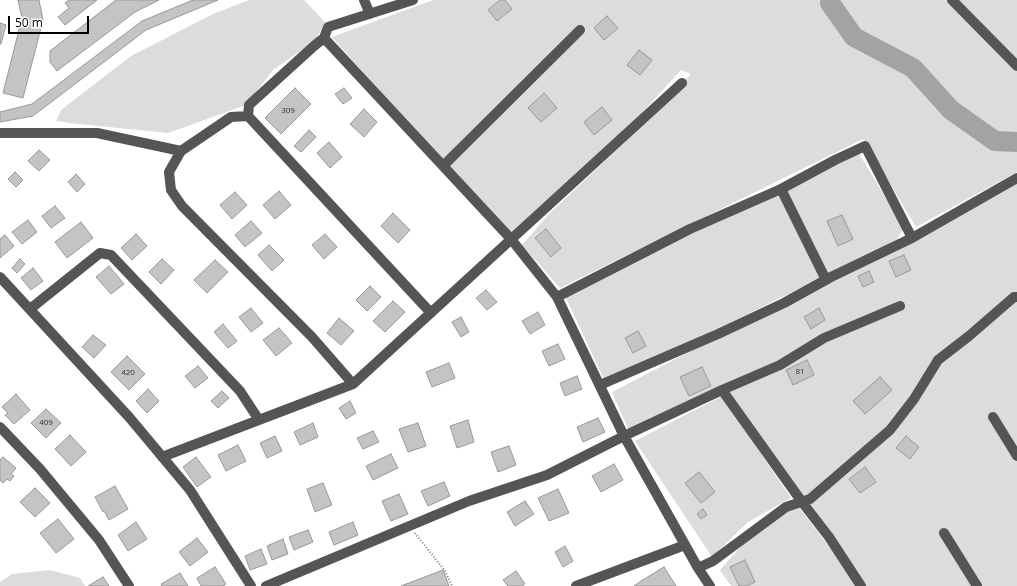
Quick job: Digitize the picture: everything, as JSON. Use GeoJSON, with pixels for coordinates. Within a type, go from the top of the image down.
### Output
{"type":"FeatureCollection","features":[{"type":"Feature","properties":{"kind":"street"},"geometry":{"type":"LineString","coordinates":[[364,0],[370,14]]}},
{"type":"Feature","properties":{"kind":"street"},"geometry":{"type":"LineString","coordinates":[[412,0],[328,27],[324,38],[249,105],[248,116],[431,313]]}},
{"type":"Feature","properties":{"kind":"street"},"geometry":{"type":"LineString","coordinates":[[952,0],[1017,66]]}},
{"type":"Feature","properties":{"kind":"street"},"geometry":{"type":"LineString","coordinates":[[443,166],[580,30]]}},
{"type":"Feature","properties":{"kind":"street"},"geometry":{"type":"LineString","coordinates":[[324,38],[511,239],[557,297],[624,436],[698,568],[710,586]]}},
{"type":"Feature","properties":{"kind":"street"},"geometry":{"type":"LineString","coordinates":[[162,457],[353,384],[682,83]]}},
{"type":"Feature","properties":{"kind":"street"},"geometry":{"type":"LineString","coordinates":[[248,116],[231,117],[181,151],[170,172],[171,190],[182,206],[312,337],[353,384]]}},
{"type":"Feature","properties":{"kind":"street"},"geometry":{"type":"LineString","coordinates":[[0,133],[97,132],[181,151]]}},
{"type":"Feature","properties":{"kind":"street"},"geometry":{"type":"LineString","coordinates":[[557,297],[690,229],[781,189],[835,160],[865,146],[912,238]]}},
{"type":"Feature","properties":{"kind":"street"},"geometry":{"type":"LineString","coordinates":[[600,385],[770,310],[826,280],[912,238],[1017,178]]}},
{"type":"Feature","properties":{"kind":"street"},"geometry":{"type":"LineString","coordinates":[[781,189],[826,280]]}},
{"type":"Feature","properties":{"kind":"street"},"geometry":{"type":"LineString","coordinates":[[30,309],[100,253],[111,255],[240,391],[260,420]]}},
{"type":"Feature","properties":{"kind":"street"},"geometry":{"type":"LineString","coordinates":[[0,277],[130,417],[190,490],[251,586]]}},
{"type":"Feature","properties":{"kind":"street"},"geometry":{"type":"LineString","coordinates":[[698,568],[713,561],[786,507],[810,499],[890,430],[914,399],[938,360],[969,336],[1014,297],[1017,297]]}},
{"type":"Feature","properties":{"kind":"street"},"geometry":{"type":"LineString","coordinates":[[266,586],[469,501],[547,475],[624,436],[722,390],[780,365],[824,338],[900,306]]}},
{"type":"Feature","properties":{"kind":"street"},"geometry":{"type":"LineString","coordinates":[[722,390],[802,502],[829,537],[861,586]]}},
{"type":"Feature","properties":{"kind":"street"},"geometry":{"type":"LineString","coordinates":[[993,417],[1017,456]]}},
{"type":"Feature","properties":{"kind":"street"},"geometry":{"type":"LineString","coordinates":[[0,426],[40,469],[99,540],[129,586]]}},
{"type":"Feature","properties":{"kind":"street"},"geometry":{"type":"LineString","coordinates":[[944,533],[977,586]]}},
{"type":"Feature","properties":{"kind":"street"},"geometry":{"type":"LineString","coordinates":[[576,586],[598,582],[685,545]]}},
{"type":"Feature","properties":{"kind":"path"},"geometry":{"type":"LineString","coordinates":[[409,526],[445,570],[452,586]]}},
{"type":"Feature","properties":{"kind":"shaded area"},"geometry":{"type":"Polygon","coordinates":[[[249,0],[304,0],[325,22],[315,41],[273,70],[246,105],[168,133],[56,121],[61,110],[131,56],[213,14],[249,0]]]}},
{"type":"Feature","properties":{"kind":"shaded area"},"geometry":{"type":"Polygon","coordinates":[[[433,0],[1017,0],[1017,172],[916,227],[863,139],[560,288],[522,245],[549,214],[640,128],[691,74],[681,70],[638,117],[515,237],[438,158],[332,37],[433,0]]]}},
{"type":"Feature","properties":{"kind":"shaded area"},"geometry":{"type":"Polygon","coordinates":[[[858,152],[904,228],[895,242],[606,383],[565,296],[858,152]]]}},
{"type":"Feature","properties":{"kind":"shaded area"},"geometry":{"type":"Polygon","coordinates":[[[1017,182],[1017,586],[864,586],[725,387],[629,431],[612,392],[1017,182]]]}},
{"type":"Feature","properties":{"kind":"shaded area"},"geometry":{"type":"Polygon","coordinates":[[[722,396],[791,498],[748,522],[712,557],[635,441],[722,396]]]}},
{"type":"Feature","properties":{"kind":"shaded area"},"geometry":{"type":"Polygon","coordinates":[[[797,505],[844,566],[856,586],[731,586],[720,570],[751,535],[797,505]]]}},
{"type":"Feature","properties":{"kind":"shaded area"},"geometry":{"type":"Polygon","coordinates":[[[50,570],[80,578],[85,586],[0,586],[0,582],[12,574],[50,570]]]}},
{"type":"Feature","properties":{"kind":"building"},"geometry":{"type":"Polygon","coordinates":[[[18,0],[39,0],[43,20],[23,98],[3,93],[22,18],[18,0]]]}},
{"type":"Feature","properties":{"kind":"building"},"geometry":{"type":"Polygon","coordinates":[[[69,0],[97,0],[65,25],[58,17],[69,8],[65,3],[69,0]]]}},
{"type":"Feature","properties":{"kind":"building"},"geometry":{"type":"Polygon","coordinates":[[[116,0],[159,0],[135,12],[57,71],[50,62],[50,51],[116,0]]]}},
{"type":"Feature","properties":{"kind":"building"},"geometry":{"type":"Polygon","coordinates":[[[193,0],[218,0],[146,30],[33,116],[0,122],[0,112],[32,104],[142,21],[193,0]]]}},
{"type":"Feature","properties":{"kind":"building"},"geometry":{"type":"Polygon","coordinates":[[[500,0],[505,0],[512,9],[497,21],[488,10],[500,0]]]}},
{"type":"Feature","properties":{"kind":"building"},"geometry":{"type":"Polygon","coordinates":[[[607,16],[618,28],[604,40],[594,28],[607,16]]]}},
{"type":"Feature","properties":{"kind":"building"},"geometry":{"type":"Polygon","coordinates":[[[0,23],[6,25],[1,44],[0,44],[0,23]]]}},
{"type":"Feature","properties":{"kind":"building"},"geometry":{"type":"Polygon","coordinates":[[[639,50],[652,60],[640,75],[627,65],[639,50]]]}},
{"type":"Feature","properties":{"kind":"building"},"geometry":{"type":"Polygon","coordinates":[[[295,88],[311,104],[281,134],[265,118],[295,88]]]}},
{"type":"Feature","properties":{"kind":"building"},"geometry":{"type":"Polygon","coordinates":[[[344,88],[352,98],[343,104],[335,94],[344,88]]]}},
{"type":"Feature","properties":{"kind":"building"},"geometry":{"type":"Polygon","coordinates":[[[544,93],[557,108],[541,122],[528,108],[544,93]]]}},
{"type":"Feature","properties":{"kind":"building"},"geometry":{"type":"Polygon","coordinates":[[[602,107],[612,120],[594,135],[584,122],[602,107]]]}},
{"type":"Feature","properties":{"kind":"building"},"geometry":{"type":"Polygon","coordinates":[[[364,109],[377,122],[364,137],[350,124],[364,109]]]}},
{"type":"Feature","properties":{"kind":"building"},"geometry":{"type":"Polygon","coordinates":[[[309,130],[316,137],[301,152],[294,146],[309,130]]]}},
{"type":"Feature","properties":{"kind":"building"},"geometry":{"type":"Polygon","coordinates":[[[329,142],[342,157],[330,168],[317,153],[329,142]]]}},
{"type":"Feature","properties":{"kind":"building"},"geometry":{"type":"Polygon","coordinates":[[[39,150],[50,160],[39,171],[28,161],[39,150]]]}},
{"type":"Feature","properties":{"kind":"building"},"geometry":{"type":"Polygon","coordinates":[[[15,172],[23,180],[16,187],[8,179],[15,172]]]}},
{"type":"Feature","properties":{"kind":"building"},"geometry":{"type":"Polygon","coordinates":[[[76,174],[85,184],[77,192],[68,182],[76,174]]]}},
{"type":"Feature","properties":{"kind":"building"},"geometry":{"type":"Polygon","coordinates":[[[279,191],[291,205],[275,219],[263,205],[279,191]]]}},
{"type":"Feature","properties":{"kind":"building"},"geometry":{"type":"Polygon","coordinates":[[[235,192],[247,205],[232,219],[220,205],[235,192]]]}},
{"type":"Feature","properties":{"kind":"building"},"geometry":{"type":"Polygon","coordinates":[[[55,206],[65,218],[51,228],[42,216],[55,206]]]}},
{"type":"Feature","properties":{"kind":"building"},"geometry":{"type":"Polygon","coordinates":[[[393,213],[410,230],[398,243],[381,226],[393,213]]]}},
{"type":"Feature","properties":{"kind":"building"},"geometry":{"type":"Polygon","coordinates":[[[842,215],[853,239],[838,246],[827,221],[842,215]]]}},
{"type":"Feature","properties":{"kind":"building"},"geometry":{"type":"Polygon","coordinates":[[[28,220],[37,232],[22,244],[12,232],[28,220]]]}},
{"type":"Feature","properties":{"kind":"building"},"geometry":{"type":"Polygon","coordinates":[[[251,221],[262,233],[245,247],[235,235],[251,221]]]}},
{"type":"Feature","properties":{"kind":"building"},"geometry":{"type":"Polygon","coordinates":[[[81,222],[93,238],[67,258],[55,242],[81,222]]]}},
{"type":"Feature","properties":{"kind":"building"},"geometry":{"type":"Polygon","coordinates":[[[546,229],[561,248],[551,257],[535,238],[546,229]]]}},
{"type":"Feature","properties":{"kind":"building"},"geometry":{"type":"Polygon","coordinates":[[[136,234],[147,246],[132,260],[121,248],[136,234]]]}},
{"type":"Feature","properties":{"kind":"building"},"geometry":{"type":"Polygon","coordinates":[[[325,234],[337,247],[324,259],[312,245],[325,234]]]}},
{"type":"Feature","properties":{"kind":"building"},"geometry":{"type":"Polygon","coordinates":[[[5,235],[14,246],[0,258],[0,239],[5,235]]]}},
{"type":"Feature","properties":{"kind":"building"},"geometry":{"type":"Polygon","coordinates":[[[269,245],[284,260],[272,271],[258,255],[269,245]]]}},
{"type":"Feature","properties":{"kind":"building"},"geometry":{"type":"Polygon","coordinates":[[[904,255],[911,270],[896,277],[889,261],[904,255]]]}},
{"type":"Feature","properties":{"kind":"building"},"geometry":{"type":"Polygon","coordinates":[[[20,259],[25,264],[17,273],[12,268],[20,259]]]}},
{"type":"Feature","properties":{"kind":"building"},"geometry":{"type":"Polygon","coordinates":[[[162,259],[174,270],[161,284],[149,272],[162,259]]]}},
{"type":"Feature","properties":{"kind":"building"},"geometry":{"type":"Polygon","coordinates":[[[215,260],[228,272],[207,293],[194,280],[215,260]]]}},
{"type":"Feature","properties":{"kind":"building"},"geometry":{"type":"Polygon","coordinates":[[[109,266],[124,284],[111,294],[96,277],[109,266]]]}},
{"type":"Feature","properties":{"kind":"building"},"geometry":{"type":"Polygon","coordinates":[[[33,268],[43,281],[31,290],[21,278],[33,268]]]}},
{"type":"Feature","properties":{"kind":"building"},"geometry":{"type":"Polygon","coordinates":[[[869,271],[874,282],[863,287],[858,276],[869,271]]]}},
{"type":"Feature","properties":{"kind":"building"},"geometry":{"type":"Polygon","coordinates":[[[370,286],[381,297],[367,311],[356,300],[370,286]]]}},
{"type":"Feature","properties":{"kind":"building"},"geometry":{"type":"Polygon","coordinates":[[[486,290],[497,302],[487,310],[476,298],[486,290]]]}},
{"type":"Feature","properties":{"kind":"building"},"geometry":{"type":"Polygon","coordinates":[[[393,301],[405,312],[385,332],[373,321],[393,301]]]}},
{"type":"Feature","properties":{"kind":"building"},"geometry":{"type":"Polygon","coordinates":[[[251,308],[263,323],[251,332],[239,317],[251,308]]]}},
{"type":"Feature","properties":{"kind":"building"},"geometry":{"type":"Polygon","coordinates":[[[819,308],[825,320],[811,329],[804,317],[819,308]]]}},
{"type":"Feature","properties":{"kind":"building"},"geometry":{"type":"Polygon","coordinates":[[[538,312],[545,325],[530,334],[522,321],[538,312]]]}},
{"type":"Feature","properties":{"kind":"building"},"geometry":{"type":"Polygon","coordinates":[[[461,317],[469,332],[461,337],[452,322],[461,317]]]}},
{"type":"Feature","properties":{"kind":"building"},"geometry":{"type":"Polygon","coordinates":[[[339,318],[354,331],[341,345],[327,333],[339,318]]]}},
{"type":"Feature","properties":{"kind":"building"},"geometry":{"type":"Polygon","coordinates":[[[223,324],[237,341],[228,348],[214,332],[223,324]]]}},
{"type":"Feature","properties":{"kind":"building"},"geometry":{"type":"Polygon","coordinates":[[[279,328],[292,343],[276,356],[263,340],[279,328]]]}},
{"type":"Feature","properties":{"kind":"building"},"geometry":{"type":"Polygon","coordinates":[[[638,331],[646,346],[633,353],[625,338],[638,331]]]}},
{"type":"Feature","properties":{"kind":"building"},"geometry":{"type":"Polygon","coordinates":[[[93,335],[106,345],[94,358],[82,347],[93,335]]]}},
{"type":"Feature","properties":{"kind":"building"},"geometry":{"type":"Polygon","coordinates":[[[558,344],[565,359],[549,366],[542,351],[558,344]]]}},
{"type":"Feature","properties":{"kind":"building"},"geometry":{"type":"Polygon","coordinates":[[[127,356],[145,374],[129,390],[111,372],[127,356]]]}},
{"type":"Feature","properties":{"kind":"building"},"geometry":{"type":"Polygon","coordinates":[[[807,360],[814,375],[793,385],[786,370],[807,360]]]}},
{"type":"Feature","properties":{"kind":"building"},"geometry":{"type":"Polygon","coordinates":[[[449,363],[455,378],[432,387],[426,372],[449,363]]]}},
{"type":"Feature","properties":{"kind":"building"},"geometry":{"type":"Polygon","coordinates":[[[198,366],[208,378],[195,388],[185,376],[198,366]]]}},
{"type":"Feature","properties":{"kind":"building"},"geometry":{"type":"Polygon","coordinates":[[[702,367],[711,386],[689,396],[680,377],[702,367]]]}},
{"type":"Feature","properties":{"kind":"building"},"geometry":{"type":"Polygon","coordinates":[[[577,376],[582,389],[565,396],[560,383],[577,376]]]}},
{"type":"Feature","properties":{"kind":"building"},"geometry":{"type":"Polygon","coordinates":[[[880,377],[892,390],[865,414],[853,401],[880,377]]]}},
{"type":"Feature","properties":{"kind":"building"},"geometry":{"type":"Polygon","coordinates":[[[148,389],[159,401],[147,413],[136,401],[148,389]]]}},
{"type":"Feature","properties":{"kind":"building"},"geometry":{"type":"Polygon","coordinates":[[[222,391],[229,398],[218,408],[211,401],[222,391]]]}},
{"type":"Feature","properties":{"kind":"building"},"geometry":{"type":"Polygon","coordinates":[[[16,394],[30,410],[14,424],[5,415],[8,413],[2,407],[16,394]]]}},
{"type":"Feature","properties":{"kind":"building"},"geometry":{"type":"Polygon","coordinates":[[[350,401],[356,413],[346,419],[339,408],[350,401]]]}},
{"type":"Feature","properties":{"kind":"building"},"geometry":{"type":"Polygon","coordinates":[[[46,409],[61,423],[46,438],[31,423],[46,409]]]}},
{"type":"Feature","properties":{"kind":"building"},"geometry":{"type":"Polygon","coordinates":[[[598,418],[605,432],[583,442],[577,427],[598,418]]]}},
{"type":"Feature","properties":{"kind":"building"},"geometry":{"type":"Polygon","coordinates":[[[468,420],[474,442],[457,448],[450,426],[468,420]]]}},
{"type":"Feature","properties":{"kind":"building"},"geometry":{"type":"Polygon","coordinates":[[[313,423],[318,437],[300,445],[294,432],[313,423]]]}},
{"type":"Feature","properties":{"kind":"building"},"geometry":{"type":"Polygon","coordinates":[[[418,423],[426,446],[408,452],[399,429],[418,423]]]}},
{"type":"Feature","properties":{"kind":"building"},"geometry":{"type":"Polygon","coordinates":[[[373,431],[379,442],[363,449],[357,438],[373,431]]]}},
{"type":"Feature","properties":{"kind":"building"},"geometry":{"type":"Polygon","coordinates":[[[70,435],[86,452],[71,466],[55,449],[70,435]]]}},
{"type":"Feature","properties":{"kind":"building"},"geometry":{"type":"Polygon","coordinates":[[[275,436],[282,451],[267,458],[260,443],[275,436]]]}},
{"type":"Feature","properties":{"kind":"building"},"geometry":{"type":"Polygon","coordinates":[[[906,436],[919,447],[910,459],[896,448],[906,436]]]}},
{"type":"Feature","properties":{"kind":"building"},"geometry":{"type":"Polygon","coordinates":[[[238,445],[246,461],[226,471],[218,455],[238,445]]]}},
{"type":"Feature","properties":{"kind":"building"},"geometry":{"type":"Polygon","coordinates":[[[509,446],[516,465],[498,472],[491,452],[509,446]]]}},
{"type":"Feature","properties":{"kind":"building"},"geometry":{"type":"Polygon","coordinates":[[[391,454],[398,468],[373,480],[366,466],[391,454]]]}},
{"type":"Feature","properties":{"kind":"building"},"geometry":{"type":"Polygon","coordinates":[[[3,457],[16,468],[11,474],[14,476],[10,481],[7,479],[3,483],[0,480],[0,460],[3,457]]]}},
{"type":"Feature","properties":{"kind":"building"},"geometry":{"type":"Polygon","coordinates":[[[196,457],[211,477],[197,487],[183,467],[196,457]]]}},
{"type":"Feature","properties":{"kind":"building"},"geometry":{"type":"Polygon","coordinates":[[[614,464],[623,480],[601,492],[592,476],[614,464]]]}},
{"type":"Feature","properties":{"kind":"building"},"geometry":{"type":"Polygon","coordinates":[[[865,467],[876,482],[860,493],[849,479],[865,467]]]}},
{"type":"Feature","properties":{"kind":"building"},"geometry":{"type":"Polygon","coordinates":[[[699,472],[715,492],[701,503],[685,483],[699,472]]]}},
{"type":"Feature","properties":{"kind":"building"},"geometry":{"type":"Polygon","coordinates":[[[444,482],[450,496],[428,506],[421,491],[444,482]]]}},
{"type":"Feature","properties":{"kind":"building"},"geometry":{"type":"Polygon","coordinates":[[[323,483],[332,505],[315,512],[307,489],[323,483]]]}},
{"type":"Feature","properties":{"kind":"building"},"geometry":{"type":"Polygon","coordinates":[[[115,486],[128,509],[109,520],[95,497],[115,486]]]}},
{"type":"Feature","properties":{"kind":"building"},"geometry":{"type":"Polygon","coordinates":[[[35,488],[50,503],[35,517],[20,502],[35,488]]]}},
{"type":"Feature","properties":{"kind":"building"},"geometry":{"type":"Polygon","coordinates":[[[558,489],[569,513],[549,521],[538,498],[558,489]]]}},
{"type":"Feature","properties":{"kind":"building"},"geometry":{"type":"Polygon","coordinates":[[[399,494],[408,514],[391,521],[382,501],[399,494]]]}},
{"type":"Feature","properties":{"kind":"building"},"geometry":{"type":"Polygon","coordinates":[[[525,501],[534,514],[515,526],[507,512],[525,501]]]}},
{"type":"Feature","properties":{"kind":"building"},"geometry":{"type":"Polygon","coordinates":[[[703,509],[707,515],[701,519],[697,514],[703,509]]]}},
{"type":"Feature","properties":{"kind":"building"},"geometry":{"type":"Polygon","coordinates":[[[58,519],[74,539],[56,553],[40,533],[58,519]]]}},
{"type":"Feature","properties":{"kind":"building"},"geometry":{"type":"Polygon","coordinates":[[[136,522],[147,539],[128,551],[118,535],[136,522]]]}},
{"type":"Feature","properties":{"kind":"building"},"geometry":{"type":"Polygon","coordinates":[[[353,522],[358,535],[334,545],[329,532],[353,522]]]}},
{"type":"Feature","properties":{"kind":"building"},"geometry":{"type":"Polygon","coordinates":[[[308,530],[313,542],[294,550],[289,537],[308,530]]]}},
{"type":"Feature","properties":{"kind":"building"},"geometry":{"type":"Polygon","coordinates":[[[197,538],[208,552],[190,566],[179,552],[197,538]]]}},
{"type":"Feature","properties":{"kind":"building"},"geometry":{"type":"Polygon","coordinates":[[[283,539],[288,554],[272,560],[267,546],[283,539]]]}},
{"type":"Feature","properties":{"kind":"building"},"geometry":{"type":"Polygon","coordinates":[[[565,546],[573,561],[563,567],[555,552],[565,546]]]}},
{"type":"Feature","properties":{"kind":"building"},"geometry":{"type":"Polygon","coordinates":[[[261,549],[267,564],[250,570],[245,556],[261,549]]]}},
{"type":"Feature","properties":{"kind":"building"},"geometry":{"type":"Polygon","coordinates":[[[745,560],[755,582],[747,586],[739,586],[730,567],[745,560]]]}},
{"type":"Feature","properties":{"kind":"building"},"geometry":{"type":"Polygon","coordinates":[[[215,567],[226,584],[223,586],[201,586],[197,578],[215,567]]]}},
{"type":"Feature","properties":{"kind":"building"},"geometry":{"type":"Polygon","coordinates":[[[664,567],[676,586],[634,586],[641,581],[664,567]]]}},
{"type":"Feature","properties":{"kind":"building"},"geometry":{"type":"Polygon","coordinates":[[[443,570],[449,586],[401,586],[443,570]]]}},
{"type":"Feature","properties":{"kind":"building"},"geometry":{"type":"Polygon","coordinates":[[[516,571],[525,584],[522,586],[508,586],[503,580],[516,571]]]}},
{"type":"Feature","properties":{"kind":"building"},"geometry":{"type":"Polygon","coordinates":[[[180,573],[188,586],[162,586],[161,584],[180,573]]]}},
{"type":"Feature","properties":{"kind":"building"},"geometry":{"type":"Polygon","coordinates":[[[103,577],[109,586],[88,586],[103,577]]]}},
{"type":"Feature","properties":{"kind":"waterway"},"geometry":{"type":"LineString","coordinates":[[830,0],[830,3],[854,37],[913,68],[951,110],[995,141],[1017,142]]}}]}
